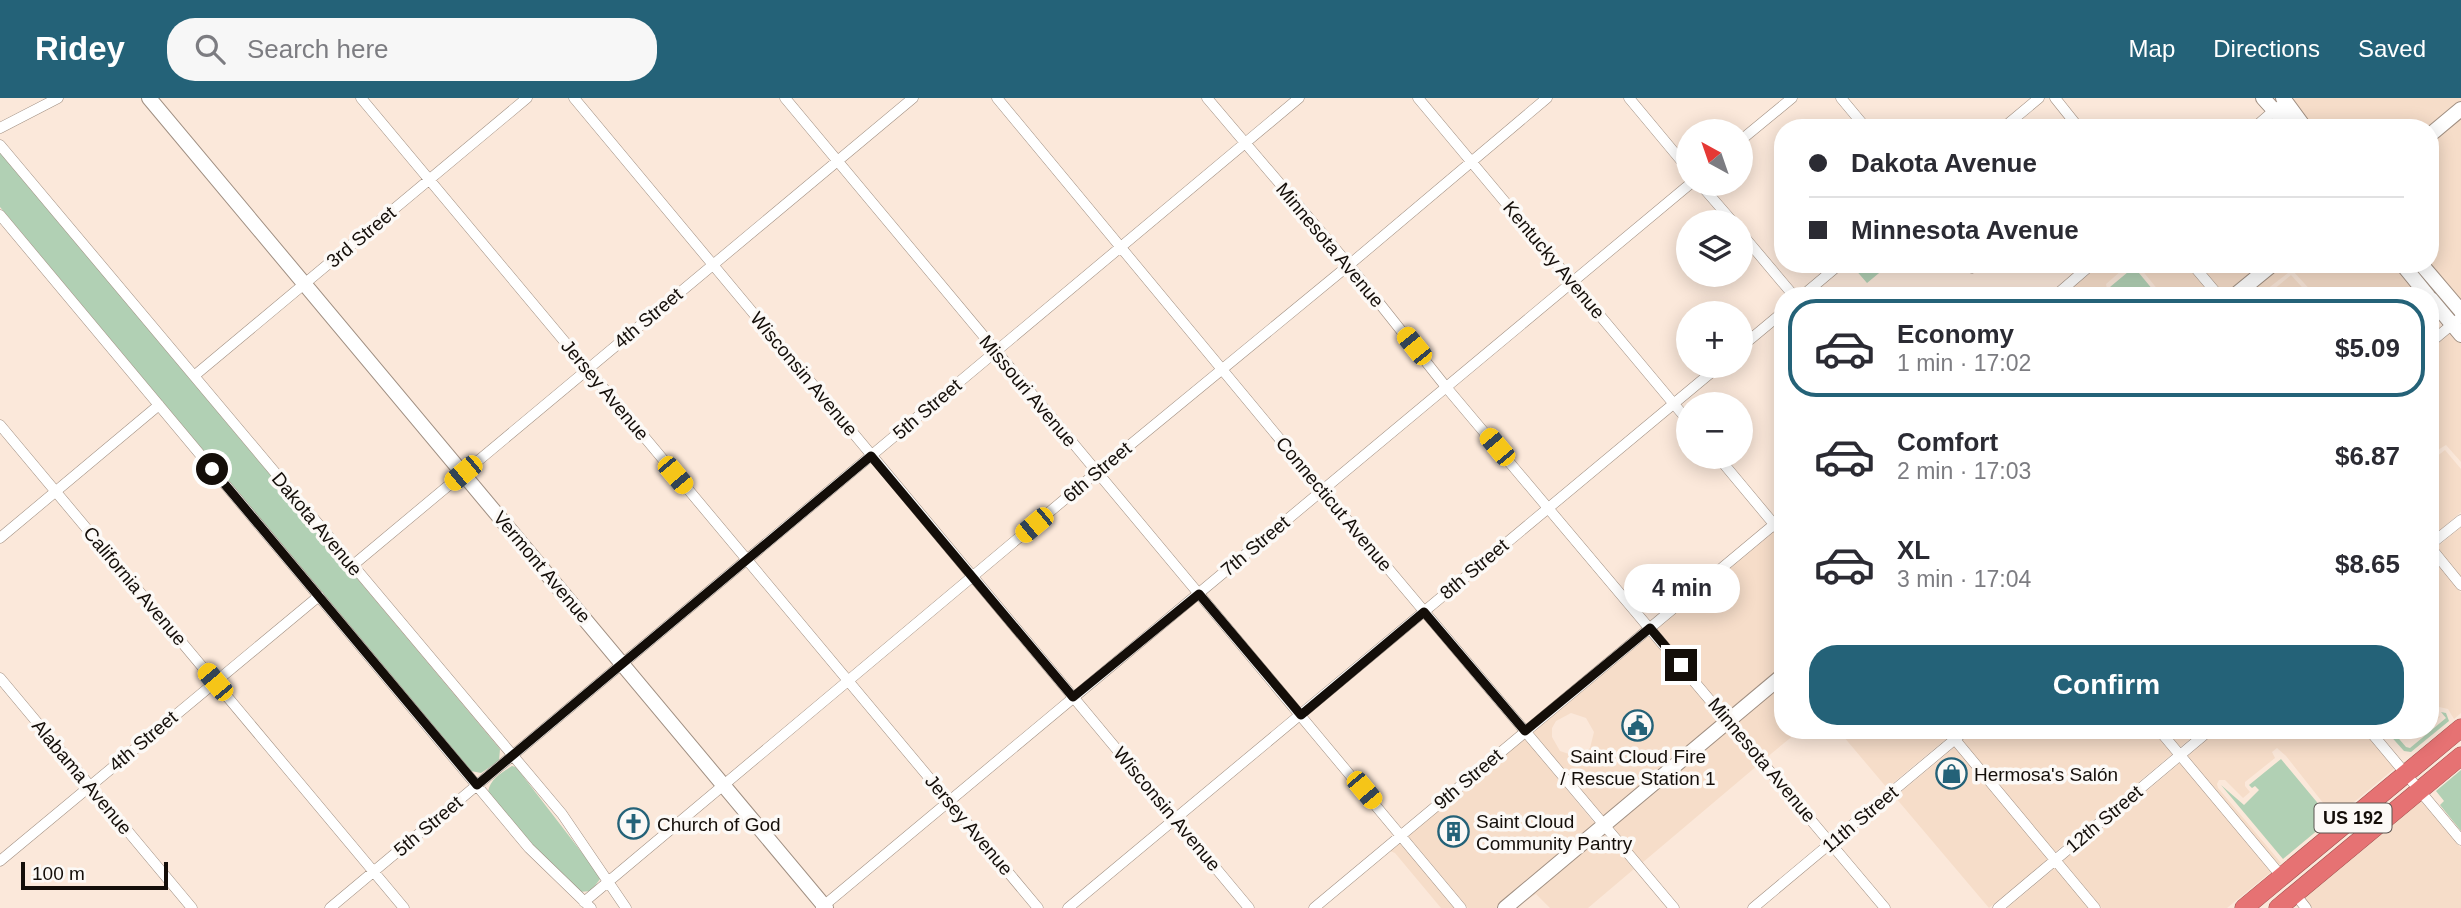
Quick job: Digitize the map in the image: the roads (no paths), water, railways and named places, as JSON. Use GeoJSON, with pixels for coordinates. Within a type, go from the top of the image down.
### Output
{"type":"FeatureCollection","features":[{"type":"Feature","properties":{"kind":"highway","name":"US 192"},"geometry":{"type":"LineString","coordinates":[[2244,908],[2461,728]]}},
{"type":"Feature","properties":{"kind":"highway","name":"US 192"},"geometry":{"type":"LineString","coordinates":[[2278,908],[2300,901],[2420,790],[2461,756]]}},
{"type":"Feature","properties":{"kind":"highway"},"geometry":{"type":"LineString","coordinates":[[2300,901],[2297,876],[2336,842],[2344,825]]}},
{"type":"Feature","properties":{"kind":"highway"},"geometry":{"type":"LineString","coordinates":[[2262,908],[2276,897],[2282,888],[2282,877]]}},
{"type":"Feature","properties":{"kind":"street"},"geometry":{"type":"LineString","coordinates":[[0,128],[58,98]]}},
{"type":"Feature","properties":{"kind":"street","name":"Vermont Avenue"},"geometry":{"type":"LineString","coordinates":[[149,98],[824,907]]}},
{"type":"Feature","properties":{"kind":"street","name":"Jersey Avenue"},"geometry":{"type":"LineString","coordinates":[[361,98],[1038,908]]}},
{"type":"Feature","properties":{"kind":"street","name":"3rd Street"},"geometry":{"type":"LineString","coordinates":[[194,376],[527,98]]}},
{"type":"Feature","properties":{"kind":"street","name":"Wisconsin Avenue"},"geometry":{"type":"LineString","coordinates":[[574,98],[1249,908]]}},
{"type":"Feature","properties":{"kind":"street","name":"Missouri Avenue"},"geometry":{"type":"LineString","coordinates":[[785,98],[1461,908]]}},
{"type":"Feature","properties":{"kind":"street","name":"4th Street"},"geometry":{"type":"LineString","coordinates":[[352,566],[913,98]]}},
{"type":"Feature","properties":{"kind":"street","name":"Connecticut Avenue"},"geometry":{"type":"LineString","coordinates":[[997,98],[1674,908]]}},
{"type":"Feature","properties":{"kind":"street","name":"Minnesota Avenue"},"geometry":{"type":"LineString","coordinates":[[1207,98],[1349,265],[1446,387],[1885,908]]}},
{"type":"Feature","properties":{"kind":"street","name":"5th Street"},"geometry":{"type":"LineString","coordinates":[[330,908],[1299,98]]}},
{"type":"Feature","properties":{"kind":"street","name":"Kentucky Avenue"},"geometry":{"type":"LineString","coordinates":[[1418,98],[1676,407]]}},
{"type":"Feature","properties":{"kind":"street","name":"6th Street"},"geometry":{"type":"LineString","coordinates":[[587,905],[609,880],[1547,98]]}},
{"type":"Feature","properties":{"kind":"street"},"geometry":{"type":"LineString","coordinates":[[1629,98],[1676,154]]}},
{"type":"Feature","properties":{"kind":"street"},"geometry":{"type":"LineString","coordinates":[[1754,129],[1792,98]]}},
{"type":"Feature","properties":{"kind":"street"},"geometry":{"type":"LineString","coordinates":[[1841,98],[1858,119]]}},
{"type":"Feature","properties":{"kind":"street"},"geometry":{"type":"LineString","coordinates":[[2014,119],[2039,98]]}},
{"type":"Feature","properties":{"kind":"street"},"geometry":{"type":"LineString","coordinates":[[2055,98],[2072,119]]}},
{"type":"Feature","properties":{"kind":"street"},"geometry":{"type":"LineString","coordinates":[[2263,98],[2282,102],[2297,119]]}},
{"type":"Feature","properties":{"kind":"street"},"geometry":{"type":"LineString","coordinates":[[2264,119],[2282,102]]}},
{"type":"Feature","properties":{"kind":"street"},"geometry":{"type":"LineString","coordinates":[[2282,102],[2287,119]]}},
{"type":"Feature","properties":{"kind":"street"},"geometry":{"type":"LineString","coordinates":[[2439,127],[2461,109]]}},
{"type":"Feature","properties":{"kind":"street","name":"Dakota Avenue"},"geometry":{"type":"LineString","coordinates":[[0,145],[562,814],[626,908]]}},
{"type":"Feature","properties":{"kind":"street","name":"7th Street"},"geometry":{"type":"LineString","coordinates":[[824,907],[1676,196]]}},
{"type":"Feature","properties":{"kind":"street"},"geometry":{"type":"LineString","coordinates":[[1710,196],[1722,210]]}},
{"type":"Feature","properties":{"kind":"street"},"geometry":{"type":"LineString","coordinates":[[0,215],[529,848],[587,905]]}},
{"type":"Feature","properties":{"kind":"street"},"geometry":{"type":"LineString","coordinates":[[1753,247],[1774,272]]}},
{"type":"Feature","properties":{"kind":"street"},"geometry":{"type":"LineString","coordinates":[[1775,273],[1786,287]]}},
{"type":"Feature","properties":{"kind":"street"},"geometry":{"type":"LineString","coordinates":[[1813,287],[1829,273]]}},
{"type":"Feature","properties":{"kind":"street"},"geometry":{"type":"LineString","coordinates":[[2065,287],[2081,273]]}},
{"type":"Feature","properties":{"kind":"street"},"geometry":{"type":"LineString","coordinates":[[2200,273],[2211,287]]}},
{"type":"Feature","properties":{"kind":"street"},"geometry":{"type":"LineString","coordinates":[[2245,287],[2262,273]]}},
{"type":"Feature","properties":{"kind":"street"},"geometry":{"type":"LineString","coordinates":[[2409,273],[2421,287]]}},
{"type":"Feature","properties":{"kind":"street"},"geometry":{"type":"LineString","coordinates":[[2429,273],[2461,311]]}},
{"type":"Feature","properties":{"kind":"street"},"geometry":{"type":"LineString","coordinates":[[2439,307],[2458,326],[2439,337]]}},
{"type":"Feature","properties":{"kind":"street"},"geometry":{"type":"LineString","coordinates":[[1753,337],[1774,320]]}},
{"type":"Feature","properties":{"kind":"street","name":"8th Street"},"geometry":{"type":"LineString","coordinates":[[1068,908],[1704,378]]}},
{"type":"Feature","properties":{"kind":"street"},"geometry":{"type":"LineString","coordinates":[[0,538],[159,405]]}},
{"type":"Feature","properties":{"kind":"street","name":"California Avenue"},"geometry":{"type":"LineString","coordinates":[[0,425],[404,908]]}},
{"type":"Feature","properties":{"kind":"street"},"geometry":{"type":"LineString","coordinates":[[1728,469],[1774,524]]}},
{"type":"Feature","properties":{"kind":"street"},"geometry":{"type":"LineString","coordinates":[[2439,539],[2461,520]]}},
{"type":"Feature","properties":{"kind":"street","name":"9th Street"},"geometry":{"type":"LineString","coordinates":[[1314,908],[1774,524]]}},
{"type":"Feature","properties":{"kind":"street"},"geometry":{"type":"LineString","coordinates":[[2439,556],[2461,585]]}},
{"type":"Feature","properties":{"kind":"street","name":"4th Street"},"geometry":{"type":"LineString","coordinates":[[0,861],[319,596]]}},
{"type":"Feature","properties":{"kind":"street","name":"Alabama Avenue"},"geometry":{"type":"LineString","coordinates":[[0,678],[192,908]]}},
{"type":"Feature","properties":{"kind":"street"},"geometry":{"type":"LineString","coordinates":[[1505,908],[1774,683]]}},
{"type":"Feature","properties":{"kind":"street"},"geometry":{"type":"LineString","coordinates":[[1955,739],[2095,908]]}},
{"type":"Feature","properties":{"kind":"street","name":"11th Street"},"geometry":{"type":"LineString","coordinates":[[1753,908],[1955,739]]}},
{"type":"Feature","properties":{"kind":"street"},"geometry":{"type":"LineString","coordinates":[[2167,739],[2282,877]]}},
{"type":"Feature","properties":{"kind":"street","name":"12th Street"},"geometry":{"type":"LineString","coordinates":[[1998,908],[2199,739]]}},
{"type":"Feature","properties":{"kind":"street"},"geometry":{"type":"LineString","coordinates":[[2377,739],[2461,840]]}},
{"type":"Feature","properties":{"kind":"place","name":"Saint Cloud Fire / Rescue Station 1"},"geometry":{"type":"Point","coordinates":[1638,725]}},
{"type":"Feature","properties":{"kind":"place","name":"Hermosa's Salón"},"geometry":{"type":"Point","coordinates":[1951,774]}},
{"type":"Feature","properties":{"kind":"place","name":"Church of God"},"geometry":{"type":"Point","coordinates":[634,824]}},
{"type":"Feature","properties":{"kind":"place","name":"Saint Cloud Community Pantry"},"geometry":{"type":"Point","coordinates":[1453,832]}}]}
